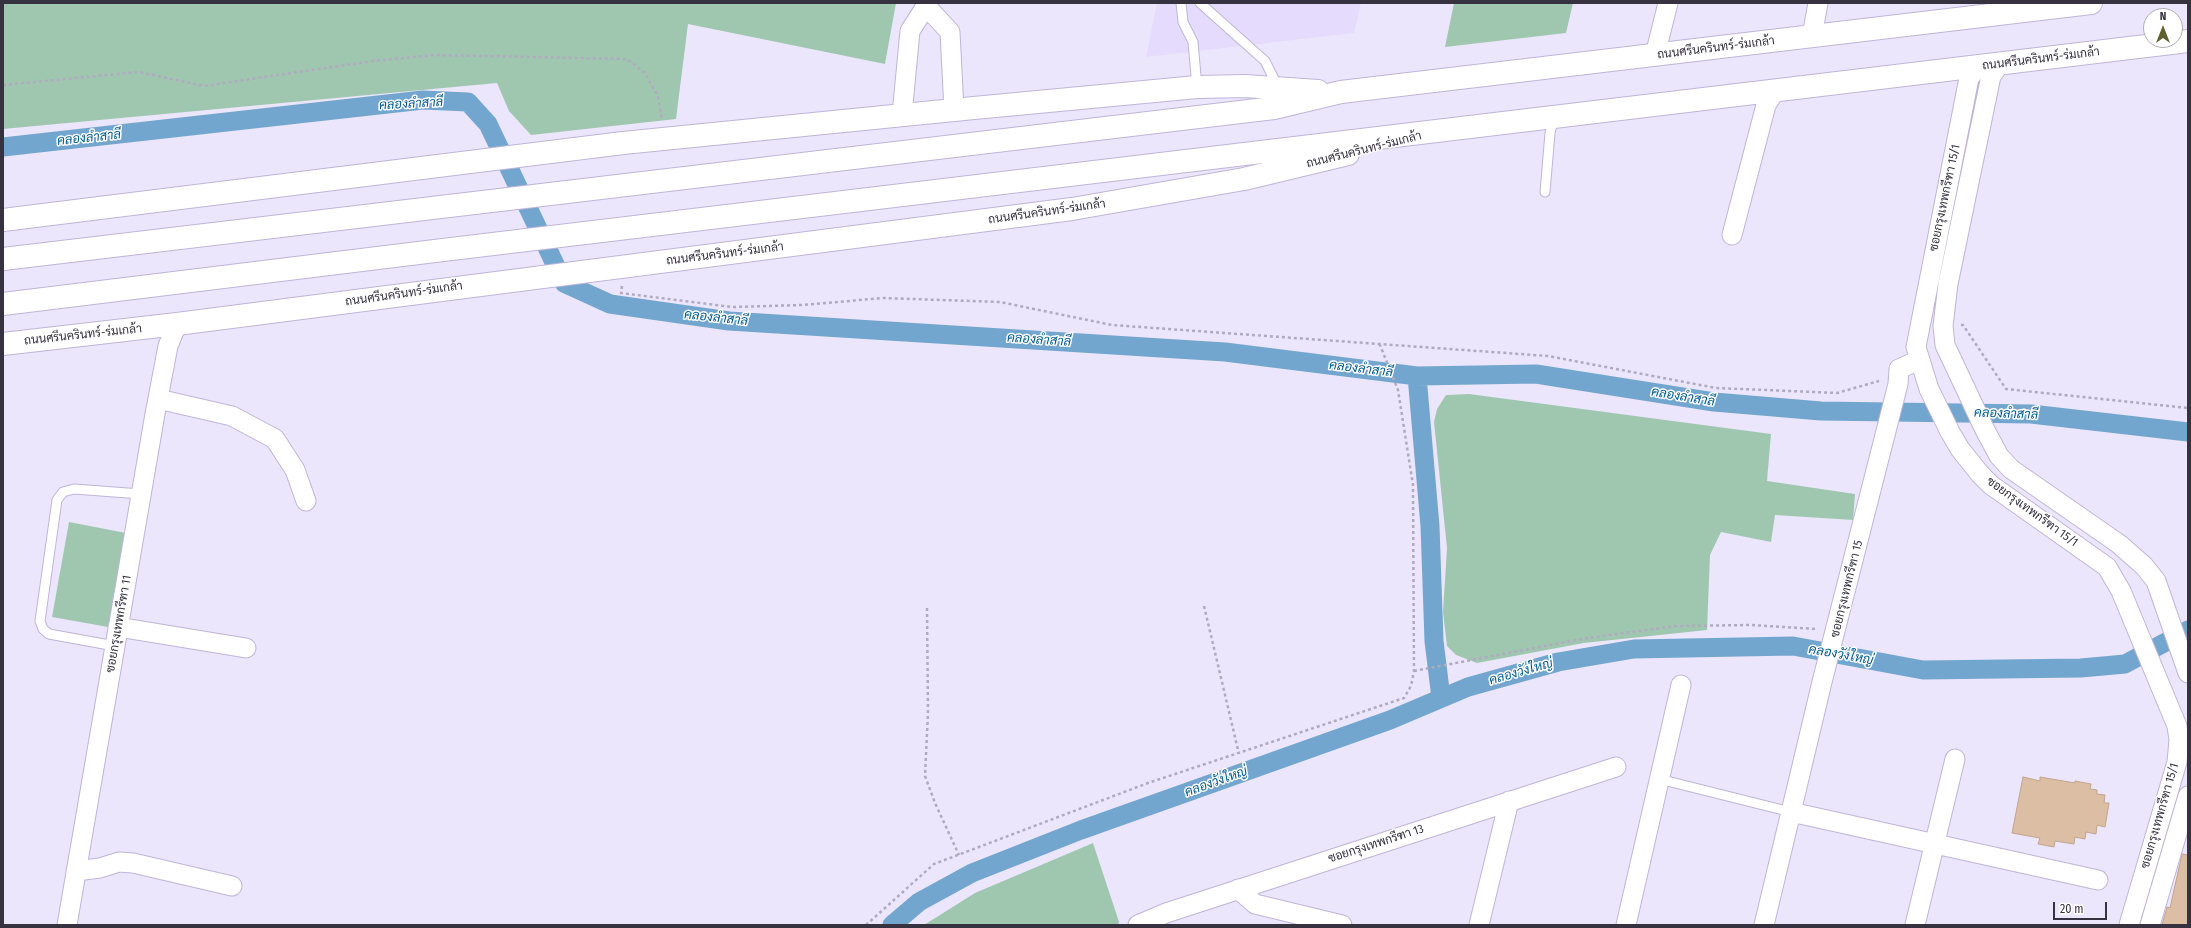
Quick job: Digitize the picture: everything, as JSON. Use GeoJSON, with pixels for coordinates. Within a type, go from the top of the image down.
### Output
{"type":"FeatureCollection","features":[{"type":"Feature","properties":{"kind":"main road","name":"ถนนศรีนครินทร์-ร่มเกล้า"},"geometry":{"type":"LineString","coordinates":[[3,259],[1274,108],[1341,92],[1812,36],[2007,8],[2091,3]]}},
{"type":"Feature","properties":{"kind":"main road","name":"ถนนศรีนครินทร์-ร่มเกล้า"},"geometry":{"type":"LineString","coordinates":[[3,304],[2188,41]]}},
{"type":"Feature","properties":{"kind":"main road","name":"ถนนศรีนครินทร์-ร่มเกล้า"},"geometry":{"type":"LineString","coordinates":[[3,220],[623,143],[954,110],[1197,87],[1245,86],[1341,92]]}},
{"type":"Feature","properties":{"kind":"main road","name":"ถนนศรีนครินทร์-ร่มเกล้า"},"geometry":{"type":"LineString","coordinates":[[3,344],[177,324],[462,286],[658,263],[1080,208],[1244,179],[1442,130]]}},
{"type":"Feature","properties":{"kind":"street"},"geometry":{"type":"LineString","coordinates":[[1655,55],[1668,3]]}},
{"type":"Feature","properties":{"kind":"street"},"geometry":{"type":"LineString","coordinates":[[1812,36],[1818,3]]}},
{"type":"Feature","properties":{"kind":"street"},"geometry":{"type":"LineString","coordinates":[[902,115],[910,31],[926,4],[950,32],[954,110]]}},
{"type":"Feature","properties":{"kind":"street","name":"ซอยกรุงเทพกรีฑา 15/1"},"geometry":{"type":"LineString","coordinates":[[2000,64],[1991,76],[1948,284],[1943,326],[1945,345],[1985,430],[1999,456],[2011,469],[2119,544],[2144,566],[2156,581],[2188,673]]}},
{"type":"Feature","properties":{"kind":"street","name":"ซอยกรุงเทพกรีฑา 15/1"},"geometry":{"type":"LineString","coordinates":[[1978,66],[1969,78],[1916,347],[1929,389],[1950,432],[1960,449],[1991,485],[2107,567],[2120,591],[2177,726],[2177,762],[2129,925]]}},
{"type":"Feature","properties":{"kind":"street"},"geometry":{"type":"LineString","coordinates":[[1732,235],[1766,105],[1775,91]]}},
{"type":"Feature","properties":{"kind":"street","name":"ซอยกรุงเทพกรีฑา 11"},"geometry":{"type":"LineString","coordinates":[[67,925],[158,399],[168,346],[177,324]]}},
{"type":"Feature","properties":{"kind":"street"},"geometry":{"type":"LineString","coordinates":[[1898,380],[1899,369],[1920,360]]}},
{"type":"Feature","properties":{"kind":"street","name":"ซอยกรุงเทพกรีฑา 15"},"geometry":{"type":"LineString","coordinates":[[1764,925],[1822,682],[1842,608],[1898,380]]}},
{"type":"Feature","properties":{"kind":"street"},"geometry":{"type":"LineString","coordinates":[[158,399],[232,416],[275,439],[295,470],[306,501]]}},
{"type":"Feature","properties":{"kind":"street"},"geometry":{"type":"LineString","coordinates":[[118,627],[246,648]]}},
{"type":"Feature","properties":{"kind":"street"},"geometry":{"type":"LineString","coordinates":[[1626,925],[1681,685]]}},
{"type":"Feature","properties":{"kind":"street"},"geometry":{"type":"LineString","coordinates":[[1915,925],[1954,758]]}},
{"type":"Feature","properties":{"kind":"street","name":"ซอยกรุงเทพกรีฑา 13"},"geometry":{"type":"LineString","coordinates":[[1138,925],[1166,913],[1238,889],[1616,767]]}},
{"type":"Feature","properties":{"kind":"street","name":"ซอยกรุงเทพกรีฑา 15/1"},"geometry":{"type":"LineString","coordinates":[[2150,925],[2182,838],[2188,796]]}},
{"type":"Feature","properties":{"kind":"street"},"geometry":{"type":"LineString","coordinates":[[1479,925],[1509,801]]}},
{"type":"Feature","properties":{"kind":"street"},"geometry":{"type":"LineString","coordinates":[[1791,812],[2098,880]]}},
{"type":"Feature","properties":{"kind":"street"},"geometry":{"type":"LineString","coordinates":[[2156,833],[2182,838]]}},
{"type":"Feature","properties":{"kind":"street"},"geometry":{"type":"LineString","coordinates":[[76,871],[100,868],[119,862],[133,863],[232,886]]}},
{"type":"Feature","properties":{"kind":"street"},"geometry":{"type":"LineString","coordinates":[[1238,889],[1255,904],[1342,925]]}},
{"type":"Feature","properties":{"kind":"lane"},"geometry":{"type":"LineString","coordinates":[[1181,3],[1183,22],[1193,42],[1197,87]]}},
{"type":"Feature","properties":{"kind":"lane"},"geometry":{"type":"LineString","coordinates":[[1200,3],[1265,61],[1278,88]]}},
{"type":"Feature","properties":{"kind":"lane"},"geometry":{"type":"LineString","coordinates":[[1545,192],[1550,133],[1554,117]]}},
{"type":"Feature","properties":{"kind":"lane"},"geometry":{"type":"LineString","coordinates":[[115,646],[49,634],[43,629],[40,621],[57,500],[63,492],[74,489],[141,494]]}},
{"type":"Feature","properties":{"kind":"lane"},"geometry":{"type":"LineString","coordinates":[[1659,778],[1791,812]]}},
{"type":"Feature","properties":{"kind":"path"},"geometry":{"type":"LineString","coordinates":[[3,85],[139,72],[204,86],[373,61],[434,55],[627,59],[645,73],[658,96],[665,139]]}},
{"type":"Feature","properties":{"kind":"path"},"geometry":{"type":"LineString","coordinates":[[622,280],[621,293],[732,308],[803,305],[883,298],[1000,302],[1112,325],[1548,356],[1716,388],[1837,393],[1898,380]]}},
{"type":"Feature","properties":{"kind":"path"},"geometry":{"type":"LineString","coordinates":[[1943,326],[1963,325],[2006,389],[2188,408]]}},
{"type":"Feature","properties":{"kind":"path"},"geometry":{"type":"LineString","coordinates":[[866,925],[934,864],[1148,783],[1404,698],[1411,686],[1414,671],[1413,485],[1398,390],[1380,345]]}},
{"type":"Feature","properties":{"kind":"path"},"geometry":{"type":"LineString","coordinates":[[1204,606],[1239,754]]}},
{"type":"Feature","properties":{"kind":"path"},"geometry":{"type":"LineString","coordinates":[[927,608],[928,712],[926,776],[935,803],[959,855]]}},
{"type":"Feature","properties":{"kind":"path"},"geometry":{"type":"LineString","coordinates":[[1414,671],[1587,638],[1676,626],[1751,625],[1824,629]]}},
{"type":"Feature","properties":{"kind":"shaded area"},"geometry":{"type":"Polygon","coordinates":[[[1157,3],[1361,3],[1354,33],[1146,57],[1157,3]]]}},
{"type":"Feature","properties":{"kind":"green space"},"geometry":{"type":"Polygon","coordinates":[[[3,3],[896,3],[885,64],[688,24],[676,119],[531,135],[509,111],[497,83],[3,129],[3,3]]]}},
{"type":"Feature","properties":{"kind":"green space"},"geometry":{"type":"Polygon","coordinates":[[[1454,3],[1573,3],[1566,33],[1445,47],[1454,3]]]}},
{"type":"Feature","properties":{"kind":"green space"},"geometry":{"type":"Polygon","coordinates":[[[1469,394],[1771,434],[1767,481],[1855,494],[1853,520],[1775,515],[1771,542],[1721,532],[1710,555],[1707,630],[1584,643],[1477,663],[1456,655],[1447,646],[1443,612],[1447,548],[1434,422],[1437,409],[1446,395],[1469,394]]]}},
{"type":"Feature","properties":{"kind":"green space"},"geometry":{"type":"Polygon","coordinates":[[[69,522],[126,533],[108,627],[52,617],[69,522]]]}},
{"type":"Feature","properties":{"kind":"green space"},"geometry":{"type":"Polygon","coordinates":[[[1093,843],[1119,922],[1118,925],[924,925],[975,893],[1093,843]]]}},
{"type":"Feature","properties":{"kind":"building"},"geometry":{"type":"Polygon","coordinates":[[[2023,777],[2040,781],[2040,777],[2091,784],[2090,789],[2097,790],[2097,794],[2105,795],[2104,803],[2109,803],[2105,827],[2097,825],[2096,834],[2086,832],[2085,839],[2075,837],[2074,844],[2055,841],[2054,847],[2038,844],[2040,838],[2012,833],[2023,777]]]}},
{"type":"Feature","properties":{"kind":"building"},"geometry":{"type":"Polygon","coordinates":[[[2182,854],[2188,855],[2188,925],[2162,925],[2167,907],[2170,908],[2182,854]]]}},
{"type":"Feature","properties":{"kind":"waterway","name":"คลองลำสาลี"},"geometry":{"type":"LineString","coordinates":[[3,147],[423,100],[468,102],[488,124],[564,283],[610,304],[729,321],[1225,352],[1417,376],[1536,374],[1714,402],[1821,411],[2031,414],[2188,432]]}},
{"type":"Feature","properties":{"kind":"waterway"},"geometry":{"type":"LineString","coordinates":[[1417,376],[1430,526],[1434,641],[1441,698]]}},
{"type":"Feature","properties":{"kind":"waterway","name":"คลองวังใหญ่"},"geometry":{"type":"LineString","coordinates":[[892,925],[919,902],[972,873],[1081,830],[1390,720],[1468,687],[1558,662],[1634,649],[1793,646],[1923,670],[2081,668],[2125,664],[2188,630]]}}]}
